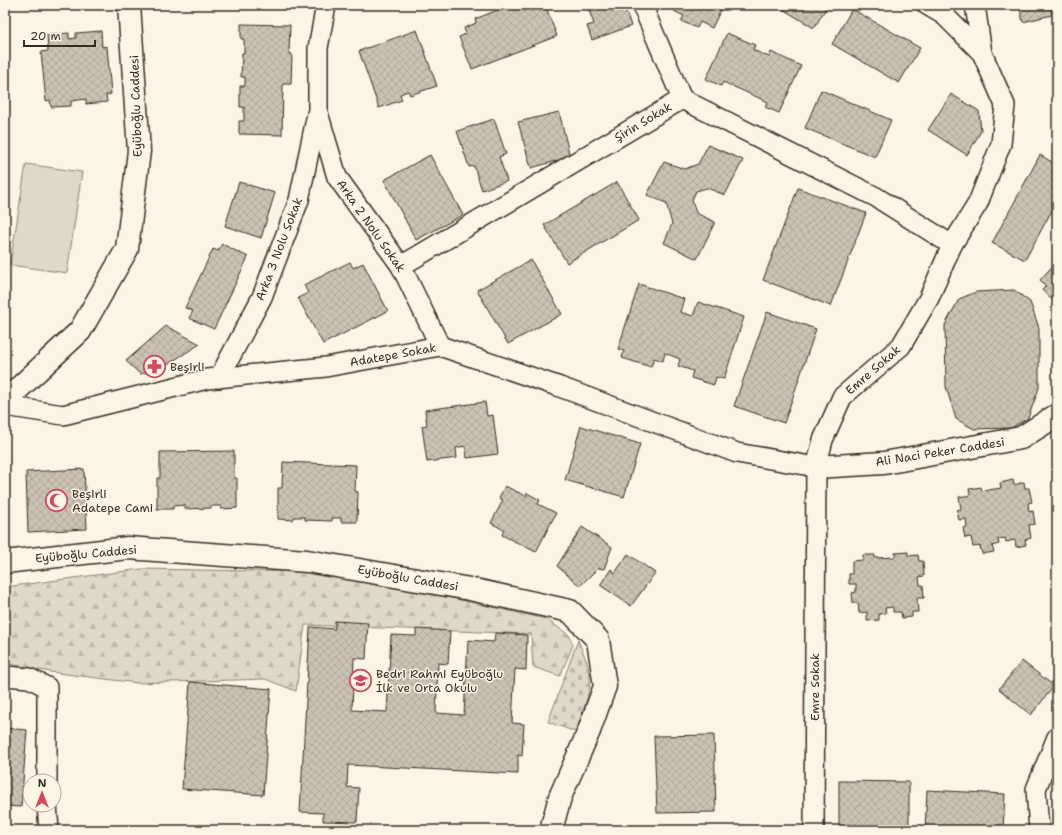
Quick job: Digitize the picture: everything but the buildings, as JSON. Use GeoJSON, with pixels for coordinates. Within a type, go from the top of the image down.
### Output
{"type":"FeatureCollection","features":[{"type":"Feature","properties":{"kind":"street","name":"Eyüboğlu Caddesi"},"geometry":{"type":"LineString","coordinates":[[5,401],[80,331],[127,250],[139,151],[130,5]]}},
{"type":"Feature","properties":{"kind":"street","name":"Arka 2 Nolu Sokak"},"geometry":{"type":"LineString","coordinates":[[326,5],[318,48],[318,113],[337,177],[401,266],[440,346]]}},
{"type":"Feature","properties":{"kind":"street"},"geometry":{"type":"LineString","coordinates":[[642,5],[682,99]]}},
{"type":"Feature","properties":{"kind":"street"},"geometry":{"type":"LineString","coordinates":[[927,5],[944,15],[982,53]]}},
{"type":"Feature","properties":{"kind":"street","name":"Emre Sokak"},"geometry":{"type":"LineString","coordinates":[[814,830],[816,467],[823,440],[842,397],[901,346],[929,298],[952,245],[978,203],[1001,144],[1005,105],[982,53],[975,5]]}},
{"type":"Feature","properties":{"kind":"street","name":"Şirin Sokak"},"geometry":{"type":"LineString","coordinates":[[401,266],[682,99],[876,197],[952,245]]}},
{"type":"Feature","properties":{"kind":"street","name":"Arka 3 Nolu Sokak"},"geometry":{"type":"LineString","coordinates":[[219,378],[262,297],[299,200],[318,113]]}},
{"type":"Feature","properties":{"kind":"street","name":"Adatepe Sokak"},"geometry":{"type":"LineString","coordinates":[[5,406],[63,415],[207,379],[326,367],[440,346],[560,387],[737,453],[816,467]]}},
{"type":"Feature","properties":{"kind":"street","name":"Ali Naci Peker Caddesi"},"geometry":{"type":"LineString","coordinates":[[816,467],[884,463],[1022,438],[1057,415]]}},
{"type":"Feature","properties":{"kind":"street","name":"Eyüboğlu Caddesi"},"geometry":{"type":"LineString","coordinates":[[5,562],[128,548],[307,561],[470,589],[570,611],[598,640],[605,686],[589,731],[560,797],[551,830]]}},
{"type":"Feature","properties":{"kind":"street"},"geometry":{"type":"LineString","coordinates":[[5,676],[29,678],[47,687],[47,773]]}},
{"type":"Feature","properties":{"kind":"street"},"geometry":{"type":"LineString","coordinates":[[1039,830],[1036,789],[1057,737]]}},
{"type":"Feature","properties":{"kind":"street"},"geometry":{"type":"LineString","coordinates":[[48,813],[49,830]]}},
{"type":"Feature","properties":{"kind":"green space"},"geometry":{"type":"Polygon","coordinates":[[[26,164],[82,172],[67,273],[10,265],[26,164]]]}},
{"type":"Feature","properties":{"kind":"green space"},"geometry":{"type":"Polygon","coordinates":[[[141,569],[315,572],[447,597],[546,619],[569,635],[573,645],[560,676],[533,667],[531,634],[305,625],[296,691],[265,679],[137,683],[50,672],[5,663],[5,587],[141,569]]]}},
{"type":"Feature","properties":{"kind":"green space"},"geometry":{"type":"Polygon","coordinates":[[[578,640],[588,665],[590,686],[576,732],[548,722],[578,640]]]}},
{"type":"Feature","properties":{"kind":"place","name":"Beşirli"},"geometry":{"type":"Point","coordinates":[154,367]}},
{"type":"Feature","properties":{"kind":"place","name":"Beşirli Adatepe Cami"},"geometry":{"type":"Point","coordinates":[56,501]}},
{"type":"Feature","properties":{"kind":"place","name":"Bedri Rahmi Eyüboğlu İlk ve Orta Okulu"},"geometry":{"type":"Point","coordinates":[360,681]}}]}
